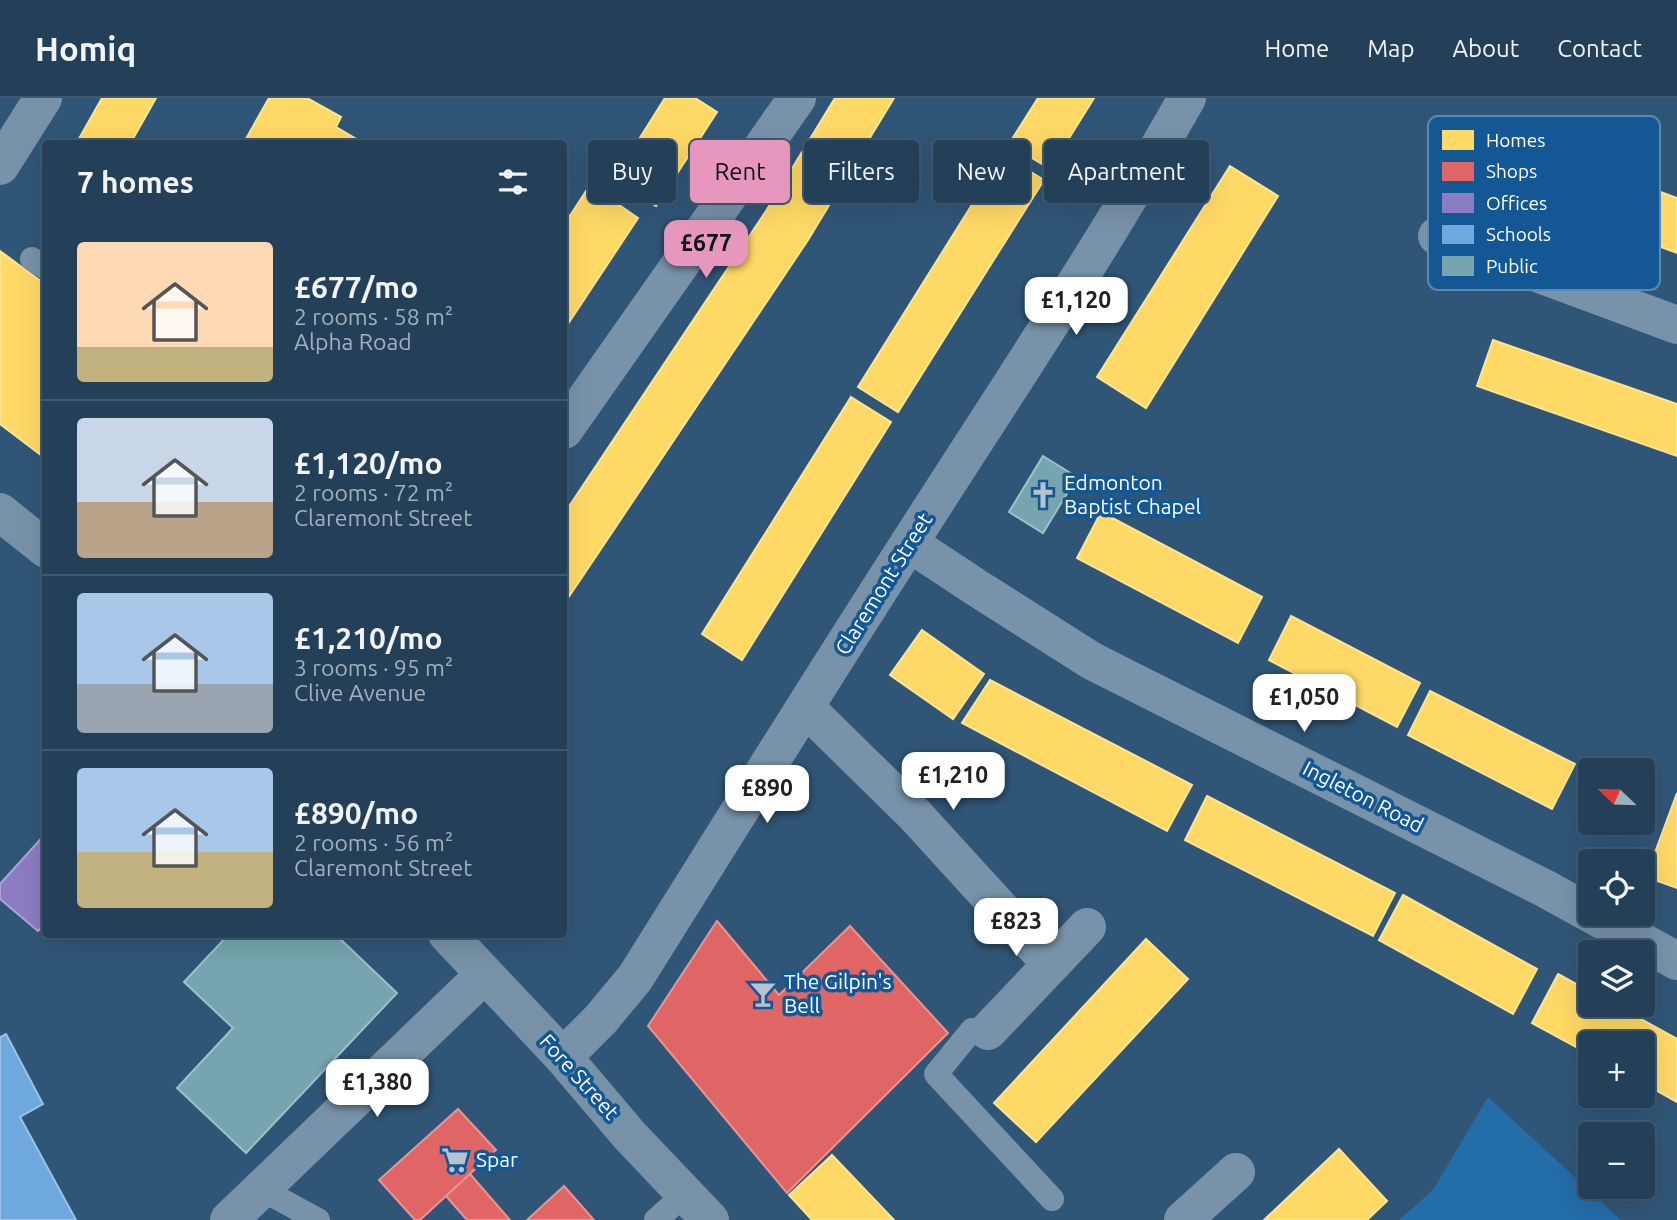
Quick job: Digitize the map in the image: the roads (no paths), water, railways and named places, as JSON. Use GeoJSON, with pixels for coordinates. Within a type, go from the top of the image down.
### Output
{"type":"FeatureCollection","features":[{"type":"Feature","properties":{"kind":"main road"},"geometry":{"type":"LineString","coordinates":[[0,512],[42,547]]}},
{"type":"Feature","properties":{"kind":"main road","name":"Fore Street"},"geometry":{"type":"LineString","coordinates":[[451,938],[563,1057],[630,1136],[697,1207]]}},
{"type":"Feature","properties":{"kind":"street"},"geometry":{"type":"LineString","coordinates":[[0,166],[43,98]]}},
{"type":"Feature","properties":{"kind":"street","name":"Claremont Street"},"geometry":{"type":"LineString","coordinates":[[563,1057],[601,1019],[635,978],[909,542],[1090,261],[1187,98]]}},
{"type":"Feature","properties":{"kind":"street"},"geometry":{"type":"LineString","coordinates":[[568,416],[789,101]]}},
{"type":"Feature","properties":{"kind":"street"},"geometry":{"type":"LineString","coordinates":[[1583,290],[1677,325]]}},
{"type":"Feature","properties":{"kind":"street","name":"Ingleton Road"},"geometry":{"type":"LineString","coordinates":[[909,542],[1092,661],[1532,882],[1677,961]]}},
{"type":"Feature","properties":{"kind":"street"},"geometry":{"type":"LineString","coordinates":[[806,708],[915,816],[1051,964]]}},
{"type":"Feature","properties":{"kind":"street"},"geometry":{"type":"LineString","coordinates":[[988,1031],[1087,927]]}},
{"type":"Feature","properties":{"kind":"street"},"geometry":{"type":"LineString","coordinates":[[229,1220],[484,975]]}},
{"type":"Feature","properties":{"kind":"street"},"geometry":{"type":"LineString","coordinates":[[1183,1220],[1236,1172]]}},
{"type":"Feature","properties":{"kind":"lane"},"geometry":{"type":"LineString","coordinates":[[988,1031],[972,1030],[936,1074],[1052,1199]]}},
{"type":"Feature","properties":{"kind":"lane"},"geometry":{"type":"LineString","coordinates":[[261,1189],[318,1220]]}},
{"type":"Feature","properties":{"kind":"lane"},"geometry":{"type":"LineString","coordinates":[[656,1220],[697,1207]]}},
{"type":"Feature","properties":{"kind":"place","name":"Edmonton Baptist Chapel"},"geometry":{"type":"Point","coordinates":[1043,495]}},
{"type":"Feature","properties":{"kind":"place","name":"The Gilpin's Bell"},"geometry":{"type":"Point","coordinates":[763,994]}},
{"type":"Feature","properties":{"kind":"place","name":"Spar"},"geometry":{"type":"Point","coordinates":[455,1160]}}]}
